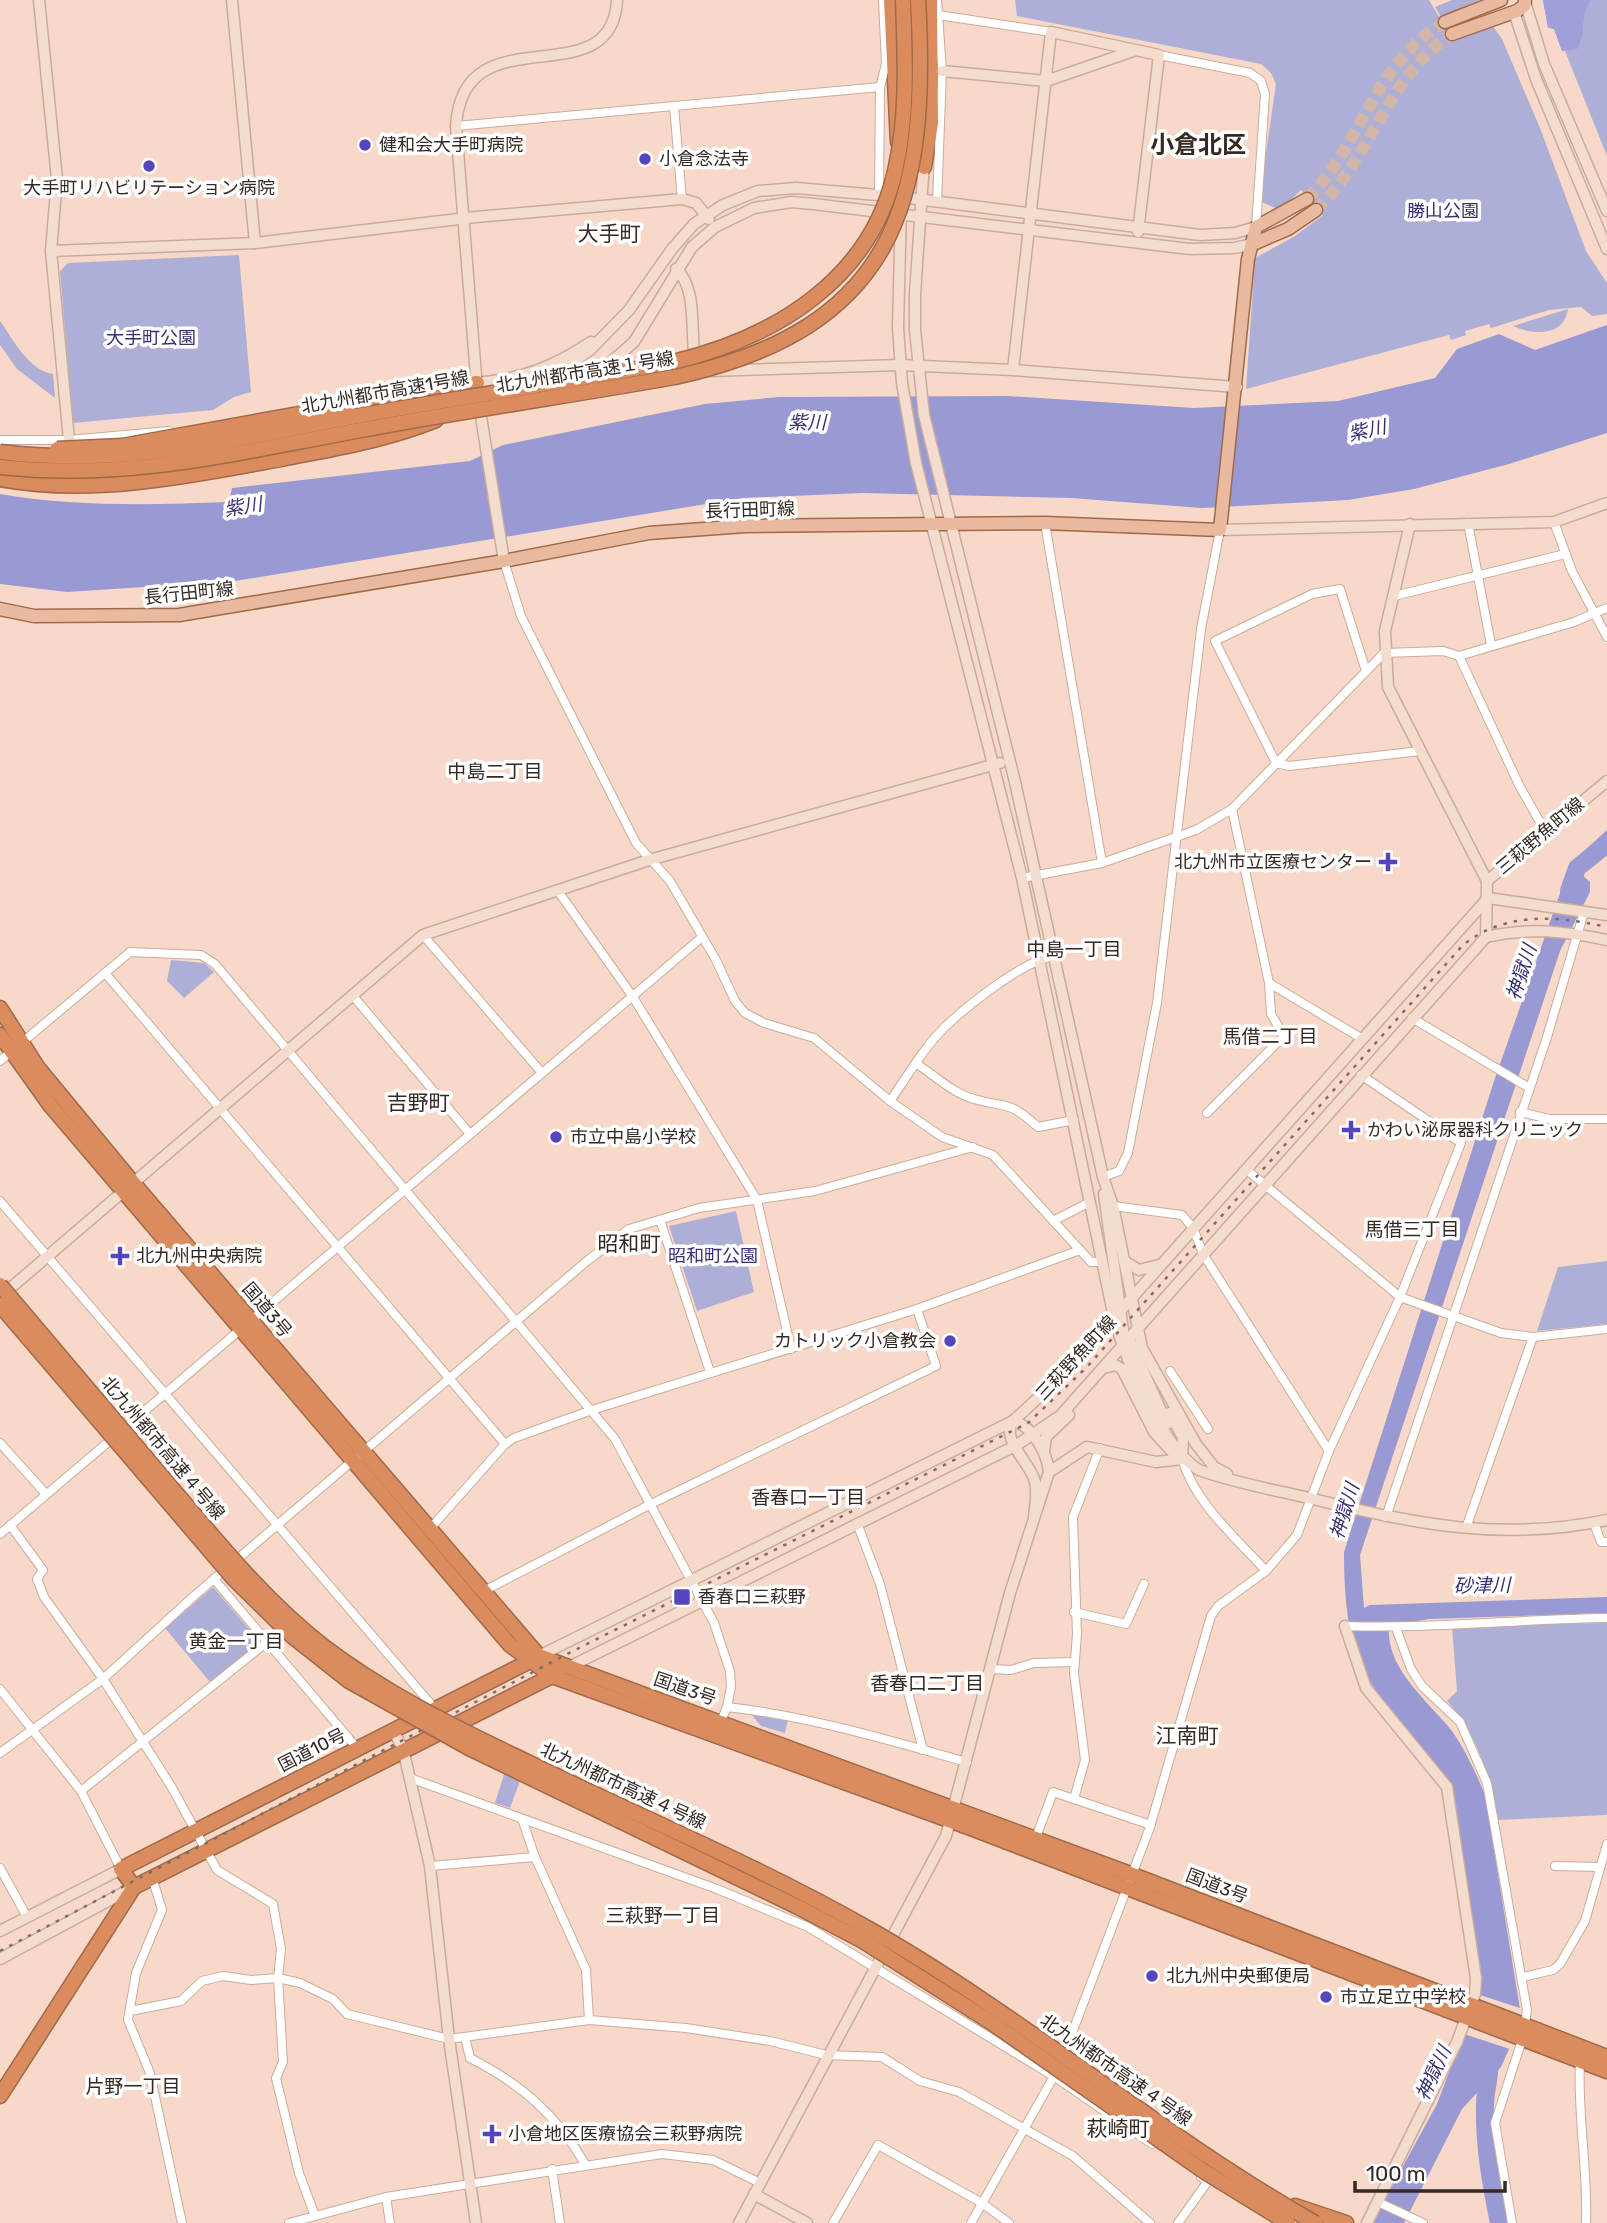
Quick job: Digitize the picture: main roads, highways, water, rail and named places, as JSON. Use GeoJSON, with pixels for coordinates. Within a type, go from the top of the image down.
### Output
{"type":"FeatureCollection","features":[{"type":"Feature","properties":{"kind":"highway"},"geometry":{"type":"LineString","coordinates":[[894,0],[894,116],[901,170]]}},
{"type":"Feature","properties":{"kind":"highway","name":"北九州都市高速1号線"},"geometry":{"type":"LineString","coordinates":[[1,452],[89,458],[192,449],[362,415],[673,362],[708,354],[764,331],[805,305],[842,273],[864,245],[884,208],[895,172],[904,112],[903,0]]}},
{"type":"Feature","properties":{"kind":"highway","name":"北九州都市高速１号線"},"geometry":{"type":"LineString","coordinates":[[1,452],[90,471],[194,462],[365,429],[675,377],[713,369],[776,345],[818,319],[856,284],[890,235],[902,208],[911,180],[919,120],[921,53],[918,0]]}},
{"type":"Feature","properties":{"kind":"highway"},"geometry":{"type":"LineString","coordinates":[[924,167],[931,123],[930,0]]}},
{"type":"Feature","properties":{"kind":"highway"},"geometry":{"type":"LineString","coordinates":[[1,452],[122,446],[477,383]]}},
{"type":"Feature","properties":{"kind":"highway"},"geometry":{"type":"LineString","coordinates":[[0,480],[46,485],[138,483],[405,434],[436,420]]}},
{"type":"Feature","properties":{"kind":"highway","name":"国道3号"},"geometry":{"type":"LineString","coordinates":[[0,1008],[10,1053]]}},
{"type":"Feature","properties":{"kind":"highway","name":"国道3号"},"geometry":{"type":"LineString","coordinates":[[0,1035],[10,1053],[128,1187],[423,1534],[510,1645],[534,1659],[721,1721],[953,1815]]}},
{"type":"Feature","properties":{"kind":"highway","name":"北九州都市高速４号線"},"geometry":{"type":"LineString","coordinates":[[0,1285],[242,1570],[320,1644],[349,1665],[401,1699],[789,1887],[869,1929],[965,1989],[1253,2186],[1315,2223]]}},
{"type":"Feature","properties":{"kind":"highway","name":"北九州都市高速４号線"},"geometry":{"type":"LineString","coordinates":[[0,1305],[234,1579],[292,1636],[349,1681],[469,1748],[863,1941],[989,2021],[1207,2177],[1288,2223]]}},
{"type":"Feature","properties":{"kind":"highway","name":"国道3号"},"geometry":{"type":"LineString","coordinates":[[423,1534],[482,1592],[534,1659],[552,1676],[953,1815],[1581,2053],[1607,2057]]}},
{"type":"Feature","properties":{"kind":"highway","name":"国道10号"},"geometry":{"type":"LineString","coordinates":[[134,1887],[121,1869],[534,1659]]}},
{"type":"Feature","properties":{"kind":"highway"},"geometry":{"type":"LineString","coordinates":[[0,2096],[5,2078],[134,1887],[206,1848],[567,1668]]}},
{"type":"Feature","properties":{"kind":"highway","name":"国道3号"},"geometry":{"type":"LineString","coordinates":[[1581,2053],[1607,2071]]}},
{"type":"Feature","properties":{"kind":"highway"},"geometry":{"type":"LineString","coordinates":[[1207,2177],[1276,2223]]}},
{"type":"Feature","properties":{"kind":"highway"},"geometry":{"type":"LineString","coordinates":[[1253,2186],[1311,2213],[1346,2223]]}},
{"type":"Feature","properties":{"kind":"main road"},"geometry":{"type":"LineString","coordinates":[[1445,22],[1502,0]]}},
{"type":"Feature","properties":{"kind":"main road"},"geometry":{"type":"LineString","coordinates":[[1452,34],[1524,1]]}},
{"type":"Feature","properties":{"kind":"main road"},"geometry":{"type":"LineString","coordinates":[[1307,199],[1255,227],[1253,244],[1288,229],[1316,210]]}},
{"type":"Feature","properties":{"kind":"main road","name":"長行田町線"},"geometry":{"type":"LineString","coordinates":[[0,609],[34,616],[179,615],[503,561],[649,533],[745,526],[1045,523],[1220,530],[1237,387],[1248,259],[1253,244]]}},
{"type":"Feature","properties":{"kind":"water","name":"紫川"},"geometry":{"type":"Polygon","coordinates":[[[1607,325],[1607,433],[1509,464],[1414,489],[1348,500],[1202,508],[1071,498],[862,493],[743,498],[235,581],[67,592],[0,584],[0,494],[86,503],[229,502],[232,488],[470,461],[503,445],[705,404],[779,397],[1008,396],[1194,408],[1338,401],[1435,378],[1457,349],[1499,334],[1535,350],[1607,325]]]}},
{"type":"Feature","properties":{"kind":"water"},"geometry":{"type":"Polygon","coordinates":[[[1607,830],[1607,855],[1588,870],[1573,861],[1607,830]]]}},
{"type":"Feature","properties":{"kind":"water"},"geometry":{"type":"Polygon","coordinates":[[[1570,865],[1590,882],[1590,892],[1560,951],[1360,1555],[1364,1608],[1370,1605],[1607,1597],[1607,1613],[1429,1619],[1389,1626],[1394,1656],[1401,1670],[1420,1696],[1452,1731],[1485,1795],[1520,2009],[1514,2038],[1501,2067],[1462,2109],[1404,2223],[1372,2223],[1437,2104],[1479,1994],[1453,1792],[1446,1777],[1383,1701],[1362,1668],[1356,1654],[1348,1616],[1344,1552],[1494,1081],[1570,865]]]}},
{"type":"Feature","properties":{"kind":"waterway","name":"神獄川"},"geometry":{"type":"LineString","coordinates":[[1569,891],[1577,868],[1607,844]]}},
{"type":"Feature","properties":{"kind":"waterway"},"geometry":{"type":"LineString","coordinates":[[1488,2057],[1486,2135],[1499,2223]]}},
{"type":"Feature","properties":{"kind":"tunnel"},"geometry":{"type":"LineString","coordinates":[[1307,199],[1326,178],[1385,81],[1402,59],[1421,39],[1445,22]]}},
{"type":"Feature","properties":{"kind":"tunnel"},"geometry":{"type":"LineString","coordinates":[[1316,210],[1352,167],[1411,72],[1452,34]]}},
{"type":"Feature","properties":{"kind":"railway"},"geometry":{"type":"LineString","coordinates":[[0,1951],[573,1651],[1028,1423],[1086,1368],[1463,945],[1479,934],[1514,921],[1569,920],[1607,927]]}},
{"type":"Feature","properties":{"kind":"place","name":"健和会大手町病院"},"geometry":{"type":"Point","coordinates":[365,145]}},
{"type":"Feature","properties":{"kind":"place","name":"小倉念法寺"},"geometry":{"type":"Point","coordinates":[645,159]}},
{"type":"Feature","properties":{"kind":"place","name":"大手町リハビリテーション病院"},"geometry":{"type":"Point","coordinates":[149,166]}},
{"type":"Feature","properties":{"kind":"place","name":"北九州市立医療センター"},"geometry":{"type":"Point","coordinates":[1388,862]}},
{"type":"Feature","properties":{"kind":"place","name":"かわい泌尿器科クリニック"},"geometry":{"type":"Point","coordinates":[1351,1130]}},
{"type":"Feature","properties":{"kind":"place","name":"市立中島小学校"},"geometry":{"type":"Point","coordinates":[556,1137]}},
{"type":"Feature","properties":{"kind":"place","name":"北九州中央病院"},"geometry":{"type":"Point","coordinates":[120,1256]}},
{"type":"Feature","properties":{"kind":"place","name":"カトリック小倉教会"},"geometry":{"type":"Point","coordinates":[950,1341]}},
{"type":"Feature","properties":{"kind":"place","name":"香春口三萩野"},"geometry":{"type":"Point","coordinates":[682,1597]}},
{"type":"Feature","properties":{"kind":"place","name":"北九州中央郵便局"},"geometry":{"type":"Point","coordinates":[1152,1976]}},
{"type":"Feature","properties":{"kind":"place","name":"市立足立中学校"},"geometry":{"type":"Point","coordinates":[1326,1997]}},
{"type":"Feature","properties":{"kind":"place","name":"小倉地区医療協会三萩野病院"},"geometry":{"type":"Point","coordinates":[492,2134]}},
{"type":"Feature","properties":{"kind":"district","name":"小倉北区"},"geometry":{"type":"Point","coordinates":[1198,145]}},
{"type":"Feature","properties":{"kind":"district","name":"大手町"},"geometry":{"type":"Point","coordinates":[609,234]}},
{"type":"Feature","properties":{"kind":"district","name":"中島二丁目"},"geometry":{"type":"Point","coordinates":[495,771]}},
{"type":"Feature","properties":{"kind":"district","name":"中島一丁目"},"geometry":{"type":"Point","coordinates":[1074,949]}},
{"type":"Feature","properties":{"kind":"district","name":"馬借二丁目"},"geometry":{"type":"Point","coordinates":[1270,1036]}},
{"type":"Feature","properties":{"kind":"district","name":"吉野町"},"geometry":{"type":"Point","coordinates":[418,1103]}},
{"type":"Feature","properties":{"kind":"district","name":"馬借三丁目"},"geometry":{"type":"Point","coordinates":[1412,1229]}},
{"type":"Feature","properties":{"kind":"district","name":"昭和町"},"geometry":{"type":"Point","coordinates":[629,1244]}},
{"type":"Feature","properties":{"kind":"district","name":"香春口一丁目"},"geometry":{"type":"Point","coordinates":[808,1497]}},
{"type":"Feature","properties":{"kind":"district","name":"黄金一丁目"},"geometry":{"type":"Point","coordinates":[236,1641]}},
{"type":"Feature","properties":{"kind":"district","name":"香春口二丁目"},"geometry":{"type":"Point","coordinates":[927,1683]}},
{"type":"Feature","properties":{"kind":"district","name":"江南町"},"geometry":{"type":"Point","coordinates":[1187,1736]}},
{"type":"Feature","properties":{"kind":"district","name":"三萩野一丁目"},"geometry":{"type":"Point","coordinates":[663,1915]}},
{"type":"Feature","properties":{"kind":"district","name":"片野一丁目"},"geometry":{"type":"Point","coordinates":[133,2086]}},
{"type":"Feature","properties":{"kind":"district","name":"萩崎町"},"geometry":{"type":"Point","coordinates":[1118,2129]}},
{"type":"Feature","properties":{"kind":"park label","name":"勝山公園"},"geometry":{"type":"Point","coordinates":[1443,211]}},
{"type":"Feature","properties":{"kind":"park label","name":"大手町公園"},"geometry":{"type":"Point","coordinates":[151,338]}},
{"type":"Feature","properties":{"kind":"park label","name":"昭和町公園"},"geometry":{"type":"Point","coordinates":[713,1256]}},
{"type":"Feature","properties":{"kind":"water label","name":"砂津川"},"geometry":{"type":"Point","coordinates":[1482,1585]}}]}
